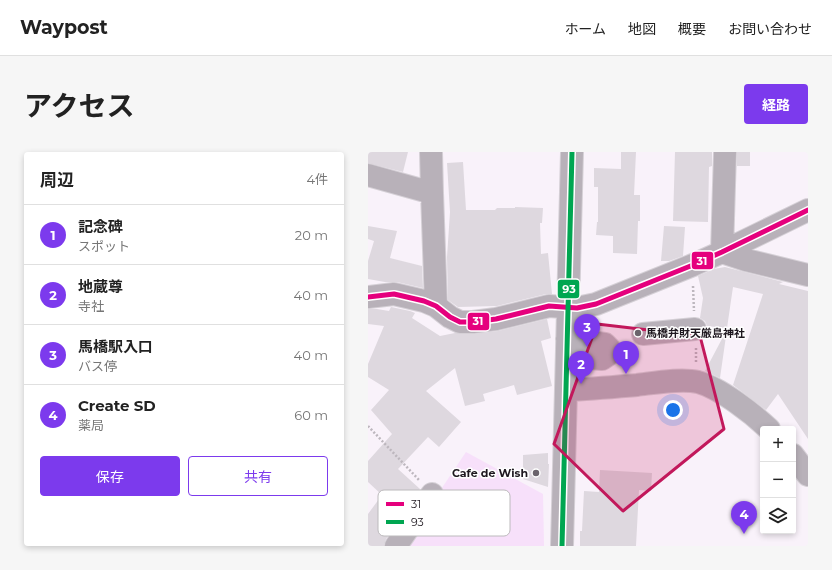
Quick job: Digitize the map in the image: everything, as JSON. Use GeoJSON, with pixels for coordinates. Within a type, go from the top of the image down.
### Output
{"type":"FeatureCollection","features":[{"type":"Feature","properties":{"kind":"street"},"geometry":{"type":"LineString","coordinates":[[431,152],[436,306]]}},
{"type":"Feature","properties":{"kind":"street"},"geometry":{"type":"LineString","coordinates":[[562,546],[572,152]]}},
{"type":"Feature","properties":{"kind":"street"},"geometry":{"type":"LineString","coordinates":[[722,252],[725,152]]}},
{"type":"Feature","properties":{"kind":"street"},"geometry":{"type":"LineString","coordinates":[[368,175],[432,192]]}},
{"type":"Feature","properties":{"kind":"street"},"geometry":{"type":"LineString","coordinates":[[368,297],[394,294],[424,301],[436,306],[450,317],[460,322],[496,319],[549,306],[577,308],[596,304],[722,252],[808,210]]}},
{"type":"Feature","properties":{"kind":"street"},"geometry":{"type":"LineString","coordinates":[[722,252],[746,260],[808,275]]}},
{"type":"Feature","properties":{"kind":"street"},"geometry":{"type":"LineString","coordinates":[[643,334],[695,329]]}},
{"type":"Feature","properties":{"kind":"street"},"geometry":{"type":"LineString","coordinates":[[567,390],[590,390],[655,382],[697,382],[709,386],[729,398],[765,426]]}},
{"type":"Feature","properties":{"kind":"street"},"geometry":{"type":"LineString","coordinates":[[796,459],[808,475]]}},
{"type":"Feature","properties":{"kind":"street"},"geometry":{"type":"LineString","coordinates":[[396,546],[403,536]]}},
{"type":"Feature","properties":{"kind":"path"},"geometry":{"type":"LineString","coordinates":[[368,426],[385,442],[428,490]]}},
{"type":"Feature","properties":{"kind":"highlighted area"},"geometry":{"type":"Polygon","coordinates":[[[597,324],[700,336],[724,429],[623,511],[554,444],[597,324]]]}},
{"type":"Feature","properties":{"kind":"shaded area"},"geometry":{"type":"Polygon","coordinates":[[[466,452],[543,494],[544,546],[403,546],[410,536],[510,536],[510,490],[441,490],[466,452]]]}},
{"type":"Feature","properties":{"kind":"building"},"geometry":{"type":"Polygon","coordinates":[[[368,152],[408,152],[403,172],[368,163],[368,152]]]}},
{"type":"Feature","properties":{"kind":"building"},"geometry":{"type":"Polygon","coordinates":[[[621,152],[636,152],[634,195],[640,195],[640,221],[638,221],[637,254],[613,253],[613,236],[596,235],[598,222],[598,187],[594,187],[594,168],[621,169],[621,152]]]}},
{"type":"Feature","properties":{"kind":"building"},"geometry":{"type":"Polygon","coordinates":[[[675,152],[712,152],[712,166],[709,167],[708,222],[673,221],[675,152]]]}},
{"type":"Feature","properties":{"kind":"building"},"geometry":{"type":"Polygon","coordinates":[[[737,152],[750,152],[750,166],[737,166],[737,152]]]}},
{"type":"Feature","properties":{"kind":"building"},"geometry":{"type":"Polygon","coordinates":[[[463,162],[466,210],[495,210],[497,208],[515,207],[543,208],[542,223],[540,223],[541,254],[548,253],[552,294],[546,294],[497,306],[458,307],[448,300],[447,257],[450,212],[447,163],[463,162]]]}},
{"type":"Feature","properties":{"kind":"building"},"geometry":{"type":"Polygon","coordinates":[[[368,226],[397,231],[390,258],[422,266],[423,288],[397,282],[385,282],[368,279],[368,261],[374,241],[368,239],[368,226]]]}},
{"type":"Feature","properties":{"kind":"building"},"geometry":{"type":"Polygon","coordinates":[[[664,226],[685,227],[683,256],[669,261],[661,261],[664,226]]]}},
{"type":"Feature","properties":{"kind":"building"},"geometry":{"type":"Polygon","coordinates":[[[725,267],[783,282],[779,284],[808,291],[808,439],[778,394],[766,410],[733,385],[763,294],[733,287],[727,328],[707,326],[705,321],[700,318],[703,298],[698,276],[714,269],[725,267]]]}},
{"type":"Feature","properties":{"kind":"building"},"geometry":{"type":"Polygon","coordinates":[[[391,307],[415,313],[412,318],[440,336],[455,333],[473,334],[498,331],[547,319],[551,338],[541,341],[552,386],[517,395],[514,385],[483,394],[485,401],[465,406],[455,368],[426,391],[461,422],[439,447],[428,437],[398,469],[419,490],[378,490],[378,491],[368,482],[368,461],[392,434],[371,410],[389,390],[368,377],[368,364],[384,326],[368,324],[368,309],[389,311],[391,307]]]}},
{"type":"Feature","properties":{"kind":"building"},"geometry":{"type":"Polygon","coordinates":[[[724,335],[726,336],[720,378],[705,371],[724,335]]]}},
{"type":"Feature","properties":{"kind":"building"},"geometry":{"type":"Polygon","coordinates":[[[548,453],[548,487],[523,479],[523,455],[548,453]]]}},
{"type":"Feature","properties":{"kind":"building"},"geometry":{"type":"Polygon","coordinates":[[[600,470],[652,473],[651,491],[639,490],[636,546],[580,546],[584,491],[599,492],[600,470]]]}},
{"type":"Feature","properties":{"kind":"building"},"geometry":{"type":"Polygon","coordinates":[[[378,500],[378,536],[388,536],[384,546],[368,546],[368,514],[378,500]]]}},
{"type":"Feature","properties":{"kind":"transit line","name":"93"},"geometry":{"type":"LineString","coordinates":[[562,546],[572,152]]}},
{"type":"Feature","properties":{"kind":"transit line","name":"31"},"geometry":{"type":"LineString","coordinates":[[368,297],[394,294],[424,301],[436,306],[450,317],[460,322],[496,319],[549,306],[577,308],[596,304],[693,265],[808,210]]}},
{"type":"Feature","properties":{"kind":"place","name":"馬橋弁財天厳島神社"},"geometry":{"type":"Point","coordinates":[638,333]}},
{"type":"Feature","properties":{"kind":"place","name":"馬橋駅入口"},"geometry":{"type":"Point","coordinates":[587,347]}},
{"type":"Feature","properties":{"kind":"place","name":"記念碑"},"geometry":{"type":"Point","coordinates":[626,374]}},
{"type":"Feature","properties":{"kind":"place","name":"地蔵尊"},"geometry":{"type":"Point","coordinates":[581,384]}},
{"type":"Feature","properties":{"kind":"place","name":"Cafe de Wish"},"geometry":{"type":"Point","coordinates":[536,473]}},
{"type":"Feature","properties":{"kind":"place","name":"Create SD"},"geometry":{"type":"Point","coordinates":[744,534]}}]}
